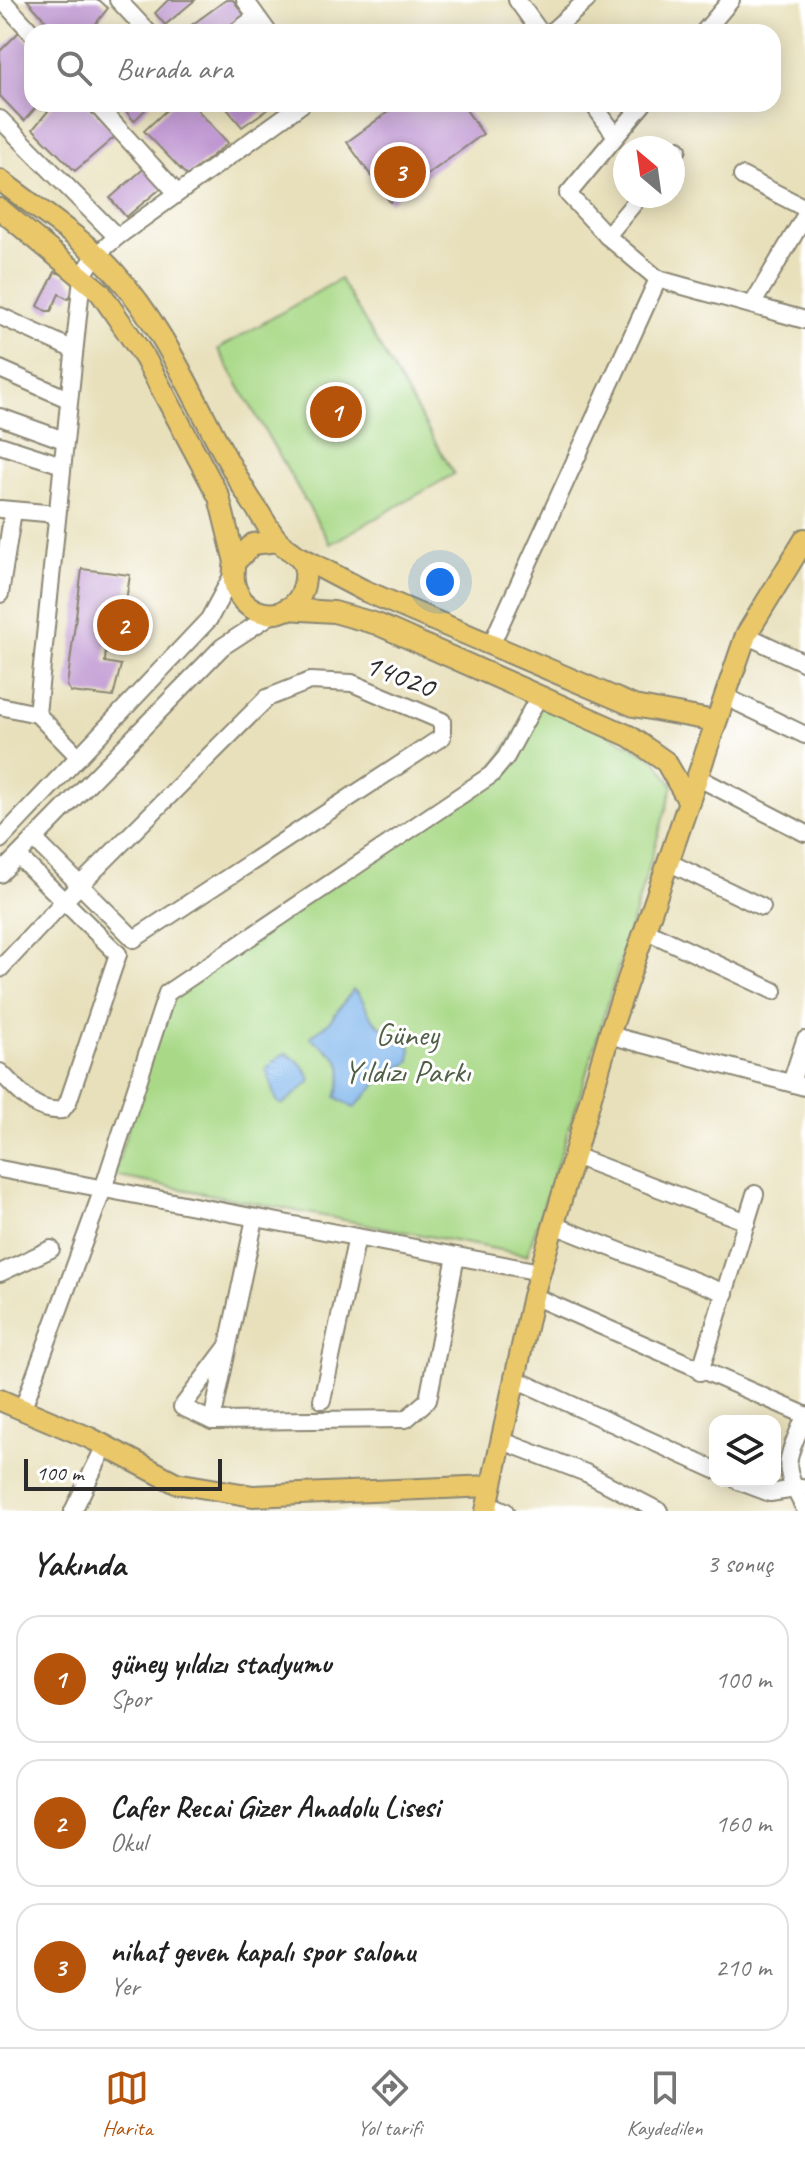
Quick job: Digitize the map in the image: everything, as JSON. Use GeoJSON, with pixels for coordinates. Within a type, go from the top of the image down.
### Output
{"type":"FeatureCollection","features":[{"type":"Feature","properties":{"kind":"main road"},"geometry":{"type":"LineString","coordinates":[[0,180],[112,269],[142,306],[181,369],[237,478],[278,541],[300,557],[363,590],[634,706],[715,721]]}},
{"type":"Feature","properties":{"kind":"main road"},"geometry":{"type":"LineString","coordinates":[[0,209],[100,292],[145,358],[219,497],[240,600],[250,608],[334,612],[377,624],[629,736],[666,762],[689,802]]}},
{"type":"Feature","properties":{"kind":"main road"},"geometry":{"type":"LineString","coordinates":[[0,1400],[105,1446],[176,1483],[253,1496],[266,1503],[492,1503],[500,1440],[533,1296],[609,1035],[746,635],[805,539]]}},
{"type":"Feature","properties":{"kind":"main road"},"geometry":{"type":"LineString","coordinates":[[234,569],[253,544],[278,541]]}},
{"type":"Feature","properties":{"kind":"main road"},"geometry":{"type":"LineString","coordinates":[[280,611],[303,591],[305,569],[300,557]]}},
{"type":"Feature","properties":{"kind":"street"},"geometry":{"type":"LineString","coordinates":[[2,0],[24,24]]}},
{"type":"Feature","properties":{"kind":"street"},"geometry":{"type":"LineString","coordinates":[[118,0],[140,24]]}},
{"type":"Feature","properties":{"kind":"street"},"geometry":{"type":"LineString","coordinates":[[245,0],[262,24]]}},
{"type":"Feature","properties":{"kind":"street"},"geometry":{"type":"LineString","coordinates":[[517,0],[534,24]]}},
{"type":"Feature","properties":{"kind":"street"},"geometry":{"type":"LineString","coordinates":[[560,24],[587,0]]}},
{"type":"Feature","properties":{"kind":"street"},"geometry":{"type":"LineString","coordinates":[[711,24],[731,0]]}},
{"type":"Feature","properties":{"kind":"street"},"geometry":{"type":"LineString","coordinates":[[247,24],[256,17]]}},
{"type":"Feature","properties":{"kind":"street"},"geometry":{"type":"LineString","coordinates":[[103,112],[176,192]]}},
{"type":"Feature","properties":{"kind":"street"},"geometry":{"type":"LineString","coordinates":[[37,714],[82,277],[95,256],[117,237],[291,112]]}},
{"type":"Feature","properties":{"kind":"street"},"geometry":{"type":"LineString","coordinates":[[599,112],[616,136],[636,112]]}},
{"type":"Feature","properties":{"kind":"street"},"geometry":{"type":"LineString","coordinates":[[0,119],[117,237]]}},
{"type":"Feature","properties":{"kind":"street"},"geometry":{"type":"LineString","coordinates":[[613,140],[568,194],[607,236],[658,279],[805,320]]}},
{"type":"Feature","properties":{"kind":"street"},"geometry":{"type":"LineString","coordinates":[[742,176],[805,208]]}},
{"type":"Feature","properties":{"kind":"street"},"geometry":{"type":"LineString","coordinates":[[607,236],[630,208]]}},
{"type":"Feature","properties":{"kind":"street"},"geometry":{"type":"LineString","coordinates":[[752,305],[805,216]]}},
{"type":"Feature","properties":{"kind":"street"},"geometry":{"type":"LineString","coordinates":[[491,645],[658,279]]}},
{"type":"Feature","properties":{"kind":"street"},"geometry":{"type":"LineString","coordinates":[[0,316],[74,350]]}},
{"type":"Feature","properties":{"kind":"street"},"geometry":{"type":"LineString","coordinates":[[0,369],[68,399]]}},
{"type":"Feature","properties":{"kind":"street"},"geometry":{"type":"LineString","coordinates":[[0,417],[64,440]]}},
{"type":"Feature","properties":{"kind":"street"},"geometry":{"type":"LineString","coordinates":[[0,445],[62,465]]}},
{"type":"Feature","properties":{"kind":"street"},"geometry":{"type":"LineString","coordinates":[[0,594],[6,510],[57,514]]}},
{"type":"Feature","properties":{"kind":"street"},"geometry":{"type":"LineString","coordinates":[[0,840],[209,619],[234,569]]}},
{"type":"Feature","properties":{"kind":"street"},"geometry":{"type":"LineString","coordinates":[[0,874],[222,647],[280,611]]}},
{"type":"Feature","properties":{"kind":"street"},"geometry":{"type":"LineString","coordinates":[[746,635],[805,663]]}},
{"type":"Feature","properties":{"kind":"street","name":"14020"},"geometry":{"type":"LineString","coordinates":[[80,885],[267,698],[310,681],[352,683],[442,721],[442,737],[134,939]]}},
{"type":"Feature","properties":{"kind":"street"},"geometry":{"type":"LineString","coordinates":[[23,1408],[103,1189],[167,993],[491,775],[506,757],[539,696]]}},
{"type":"Feature","properties":{"kind":"street"},"geometry":{"type":"LineString","coordinates":[[724,696],[805,735]]}},
{"type":"Feature","properties":{"kind":"street"},"geometry":{"type":"LineString","coordinates":[[0,706],[37,714],[79,757]]}},
{"type":"Feature","properties":{"kind":"street"},"geometry":{"type":"LineString","coordinates":[[697,777],[805,833]]}},
{"type":"Feature","properties":{"kind":"street"},"geometry":{"type":"LineString","coordinates":[[34,839],[134,939],[129,950],[118,954]]}},
{"type":"Feature","properties":{"kind":"street"},"geometry":{"type":"LineString","coordinates":[[18,856],[118,954]]}},
{"type":"Feature","properties":{"kind":"street"},"geometry":{"type":"LineString","coordinates":[[668,862],[762,907]]}},
{"type":"Feature","properties":{"kind":"street"},"geometry":{"type":"LineString","coordinates":[[0,969],[80,885]]}},
{"type":"Feature","properties":{"kind":"street"},"geometry":{"type":"LineString","coordinates":[[645,930],[774,991]]}},
{"type":"Feature","properties":{"kind":"street"},"geometry":{"type":"LineString","coordinates":[[0,1072],[34,1105],[47,1112],[62,1110],[68,1102],[118,954]]}},
{"type":"Feature","properties":{"kind":"street"},"geometry":{"type":"LineString","coordinates":[[609,1035],[798,1085],[805,1040]]}},
{"type":"Feature","properties":{"kind":"street"},"geometry":{"type":"LineString","coordinates":[[574,1156],[747,1222]]}},
{"type":"Feature","properties":{"kind":"street"},"geometry":{"type":"LineString","coordinates":[[0,1169],[540,1272]]}},
{"type":"Feature","properties":{"kind":"street"},"geometry":{"type":"LineString","coordinates":[[700,1372],[755,1194]]}},
{"type":"Feature","properties":{"kind":"street"},"geometry":{"type":"LineString","coordinates":[[212,1421],[255,1218]]}},
{"type":"Feature","properties":{"kind":"street"},"geometry":{"type":"LineString","coordinates":[[554,1225],[725,1293]]}},
{"type":"Feature","properties":{"kind":"street"},"geometry":{"type":"LineString","coordinates":[[286,1420],[322,1400],[357,1237]]}},
{"type":"Feature","properties":{"kind":"street"},"geometry":{"type":"LineString","coordinates":[[0,1273],[51,1249]]}},
{"type":"Feature","properties":{"kind":"street"},"geometry":{"type":"LineString","coordinates":[[227,1347],[182,1407],[212,1421],[406,1419],[428,1400],[456,1256]]}},
{"type":"Feature","properties":{"kind":"street"},"geometry":{"type":"LineString","coordinates":[[533,1296],[805,1416],[786,1466],[799,1488],[805,1509]]}},
{"type":"Feature","properties":{"kind":"street"},"geometry":{"type":"LineString","coordinates":[[513,1378],[709,1467]]}},
{"type":"Feature","properties":{"kind":"street"},"geometry":{"type":"LineString","coordinates":[[322,1400],[340,1420]]}},
{"type":"Feature","properties":{"kind":"street"},"geometry":{"type":"LineString","coordinates":[[500,1440],[586,1473],[659,1511]]}},
{"type":"Feature","properties":{"kind":"street"},"geometry":{"type":"LineString","coordinates":[[73,1511],[105,1446]]}},
{"type":"Feature","properties":{"kind":"street"},"geometry":{"type":"LineString","coordinates":[[751,1487],[762,1492],[799,1488]]}},
{"type":"Feature","properties":{"kind":"green space"},"geometry":{"type":"Polygon","coordinates":[[[340,279],[454,474],[330,544],[218,349],[340,279]]]}},
{"type":"Feature","properties":{"kind":"green space","name":"Güney Yıldızı Parkı"},"geometry":{"type":"Polygon","coordinates":[[[539,696],[656,760],[673,786],[579,1098],[527,1255],[114,1176],[167,993],[479,790],[539,696]]]}},
{"type":"Feature","properties":{"kind":"water"},"geometry":{"type":"Polygon","coordinates":[[[353,990],[378,1024],[411,1046],[410,1062],[383,1078],[354,1108],[336,1097],[342,1075],[338,1061],[310,1037],[329,1022],[353,990]]]}},
{"type":"Feature","properties":{"kind":"water"},"geometry":{"type":"Polygon","coordinates":[[[285,1053],[301,1064],[311,1081],[282,1105],[276,1100],[266,1068],[285,1053]]]}},
{"type":"Feature","properties":{"kind":"building"},"geometry":{"type":"Polygon","coordinates":[[[27,0],[99,0],[108,8],[95,24],[49,24],[27,0]]]}},
{"type":"Feature","properties":{"kind":"building"},"geometry":{"type":"Polygon","coordinates":[[[168,0],[195,0],[166,24],[155,13],[168,0]]]}},
{"type":"Feature","properties":{"kind":"building"},"geometry":{"type":"Polygon","coordinates":[[[226,0],[233,0],[245,16],[233,24],[193,24],[226,0]]]}},
{"type":"Feature","properties":{"kind":"building"},"geometry":{"type":"Polygon","coordinates":[[[19,32],[24,37],[24,112],[32,112],[24,121],[0,96],[0,51],[19,32]]]}},
{"type":"Feature","properties":{"kind":"building"},"geometry":{"type":"Polygon","coordinates":[[[47,112],[94,112],[117,135],[75,171],[33,129],[47,112]]]}},
{"type":"Feature","properties":{"kind":"building"},"geometry":{"type":"Polygon","coordinates":[[[127,112],[143,112],[134,121],[127,112]]]}},
{"type":"Feature","properties":{"kind":"building"},"geometry":{"type":"Polygon","coordinates":[[[164,112],[199,112],[228,143],[187,176],[144,131],[164,112]]]}},
{"type":"Feature","properties":{"kind":"building"},"geometry":{"type":"Polygon","coordinates":[[[230,112],[264,112],[242,127],[230,112]]]}},
{"type":"Feature","properties":{"kind":"building"},"geometry":{"type":"Polygon","coordinates":[[[388,112],[468,112],[483,134],[390,202],[347,142],[388,112]]]}},
{"type":"Feature","properties":{"kind":"building"},"geometry":{"type":"Polygon","coordinates":[[[148,165],[165,185],[126,217],[110,198],[148,165]]]}},
{"type":"Feature","properties":{"kind":"building"},"geometry":{"type":"Polygon","coordinates":[[[55,272],[65,275],[76,287],[68,299],[59,294],[51,311],[46,311],[38,306],[55,272]]]}},
{"type":"Feature","properties":{"kind":"building"},"geometry":{"type":"Polygon","coordinates":[[[82,569],[130,575],[125,608],[113,608],[107,632],[114,635],[113,644],[106,646],[105,662],[121,665],[113,697],[71,692],[67,686],[82,569]]]}},
{"type":"Feature","properties":{"kind":"place","name":"nihat geven kapalı spor salonu"},"geometry":{"type":"Point","coordinates":[400,172]}},
{"type":"Feature","properties":{"kind":"place","name":"güney yıldızı stadyumu"},"geometry":{"type":"Point","coordinates":[336,412]}},
{"type":"Feature","properties":{"kind":"place","name":"Cafer Recai Gizer Anadolu Lisesi"},"geometry":{"type":"Point","coordinates":[123,625]}}]}
